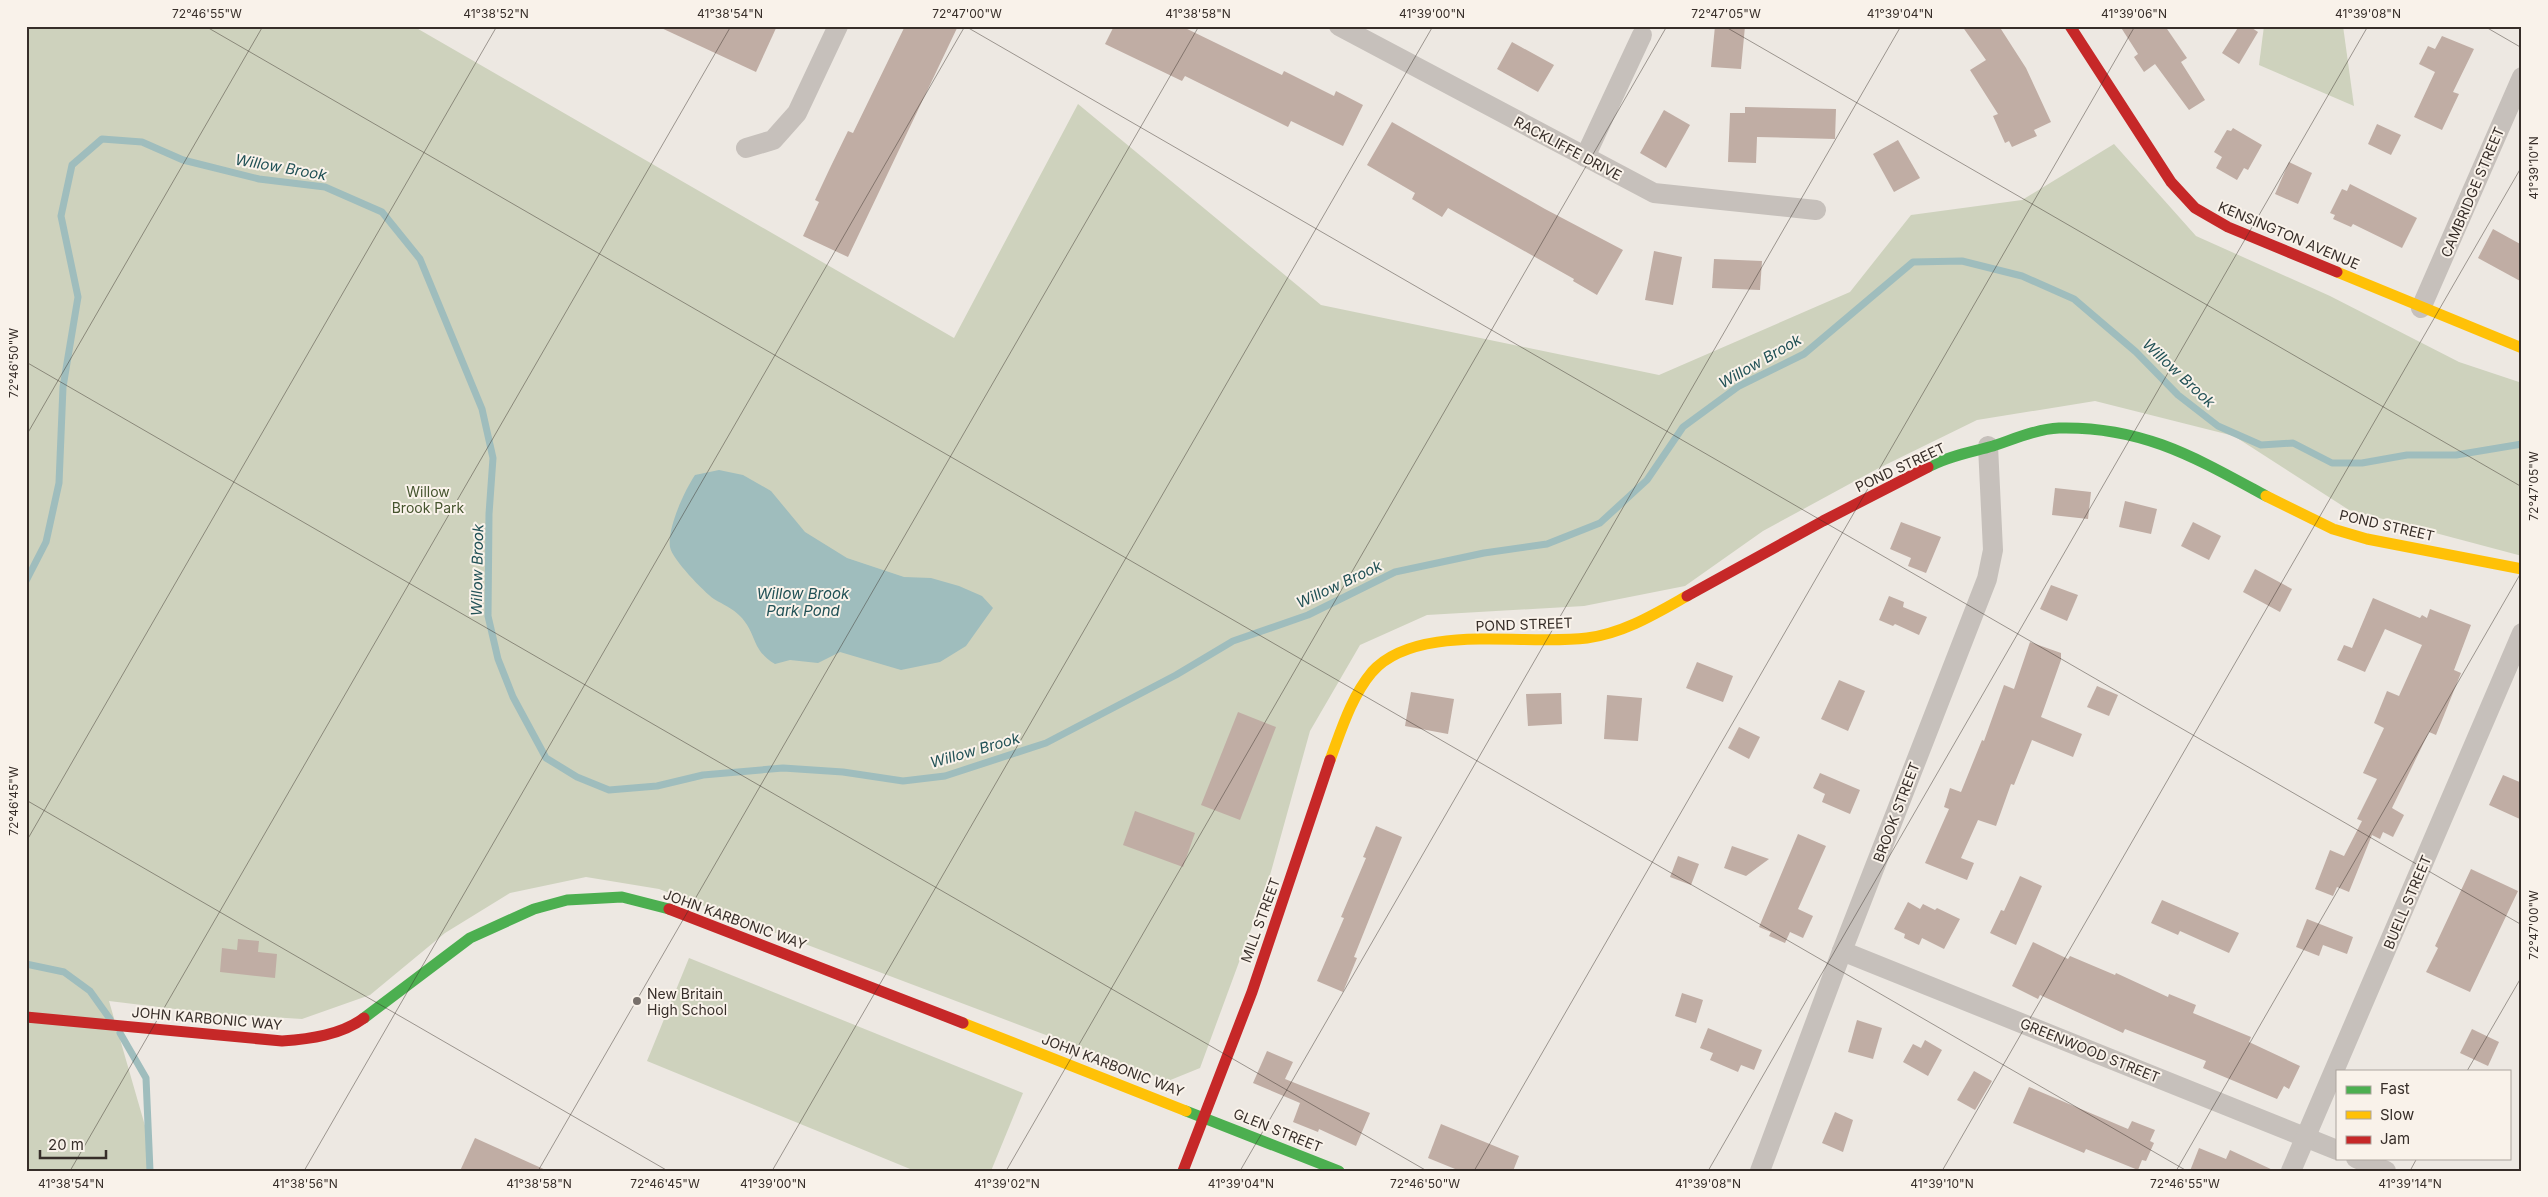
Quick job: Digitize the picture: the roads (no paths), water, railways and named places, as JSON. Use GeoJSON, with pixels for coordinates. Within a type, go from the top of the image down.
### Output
{"type":"FeatureCollection","features":[{"type":"Feature","properties":{"kind":"street"},"geometry":{"type":"LineString","coordinates":[[746,148],[773,140],[797,113],[838,26]]}},
{"type":"Feature","properties":{"kind":"street","name":"RACKLIFFE DRIVE"},"geometry":{"type":"LineString","coordinates":[[1339,26],[1654,193],[1816,210]]}},
{"type":"Feature","properties":{"kind":"street","name":"KENSINGTON AVENUE"},"geometry":{"type":"LineString","coordinates":[[2070,26],[2163,171],[2195,208],[2228,227],[2522,348]]}},
{"type":"Feature","properties":{"kind":"street"},"geometry":{"type":"LineString","coordinates":[[1585,157],[1642,35]]}},
{"type":"Feature","properties":{"kind":"street","name":"CAMBRIDGE STREET"},"geometry":{"type":"LineString","coordinates":[[2421,308],[2522,76]]}},
{"type":"Feature","properties":{"kind":"street","name":"POND STREET"},"geometry":{"type":"LineString","coordinates":[[1367,680],[1386,658],[1406,646],[1422,643],[1587,638],[1634,626],[1823,521],[1933,464],[1988,446],[2058,428],[2084,428],[2133,436],[2184,452],[2303,516],[2333,529],[2367,538],[2522,569]]}},
{"type":"Feature","properties":{"kind":"street","name":"BROOK STREET"},"geometry":{"type":"LineString","coordinates":[[1760,1171],[1842,951],[1987,579],[1993,550],[1988,446]]}},
{"type":"Feature","properties":{"kind":"street","name":"BUELL STREET"},"geometry":{"type":"LineString","coordinates":[[2291,1171],[2522,633]]}},
{"type":"Feature","properties":{"kind":"street","name":"MILL STREET"},"geometry":{"type":"LineString","coordinates":[[1183,1171],[1205,1118],[1288,885],[1327,765],[1350,711],[1367,680]]}},
{"type":"Feature","properties":{"kind":"street","name":"JOHN KARBONIC WAY"},"geometry":{"type":"LineString","coordinates":[[26,1017],[135,1026],[232,1038],[282,1041],[313,1039],[356,1024],[470,938],[534,909],[567,900],[622,897],[684,913],[1205,1118]]}},
{"type":"Feature","properties":{"kind":"street","name":"GREENWOOD STREET"},"geometry":{"type":"LineString","coordinates":[[1842,951],[2336,1150]]}},
{"type":"Feature","properties":{"kind":"street","name":"GLEN STREET"},"geometry":{"type":"LineString","coordinates":[[1205,1118],[1339,1171]]}},
{"type":"Feature","properties":{"kind":"street"},"geometry":{"type":"LineString","coordinates":[[2361,1160],[2386,1171]]}},
{"type":"Feature","properties":{"kind":"water","name":"Willow Brook Park Pond"},"geometry":{"type":"Polygon","coordinates":[[[719,470],[743,475],[771,491],[805,532],[847,558],[904,577],[931,578],[959,586],[982,596],[993,608],[966,646],[940,662],[901,670],[840,652],[818,663],[790,660],[775,664],[762,653],[740,616],[703,590],[682,567],[670,547],[671,530],[674,520],[686,490],[695,475],[719,470]]]}},
{"type":"Feature","properties":{"kind":"waterway","name":"Willow Brook"},"geometry":{"type":"LineString","coordinates":[[26,581],[46,542],[59,483],[63,387],[78,297],[61,216],[72,165],[102,139],[142,142],[183,160],[259,179],[325,187],[382,212],[420,259],[482,409],[493,458],[489,514],[488,616],[498,659],[513,697],[546,758],[577,777],[609,790],[657,786],[703,775],[783,768],[843,772],[903,781],[945,776],[1046,743],[1176,675],[1233,641],[1308,615],[1395,572],[1484,553],[1547,544],[1600,523],[1647,480],[1683,427],[1739,386],[1804,354],[1913,262],[1962,261],[2022,276],[2074,299],[2136,352],[2178,395],[2218,426],[2261,445],[2293,443],[2332,463],[2362,463],[2407,455],[2456,455],[2522,444]]}},
{"type":"Feature","properties":{"kind":"waterway","name":"Willow Brook"},"geometry":{"type":"LineString","coordinates":[[26,964],[64,972],[90,991],[110,1019]]}},
{"type":"Feature","properties":{"kind":"waterway","name":"Willow Brook"},"geometry":{"type":"LineString","coordinates":[[120,1033],[146,1078],[150,1171]]}},
{"type":"Feature","properties":{"kind":"place","name":"New Britain High School"},"geometry":{"type":"Point","coordinates":[637,1001]}},
{"type":"Feature","properties":{"kind":"park label","name":"Willow Brook Park"},"geometry":{"type":"Point","coordinates":[428,500]}}]}
